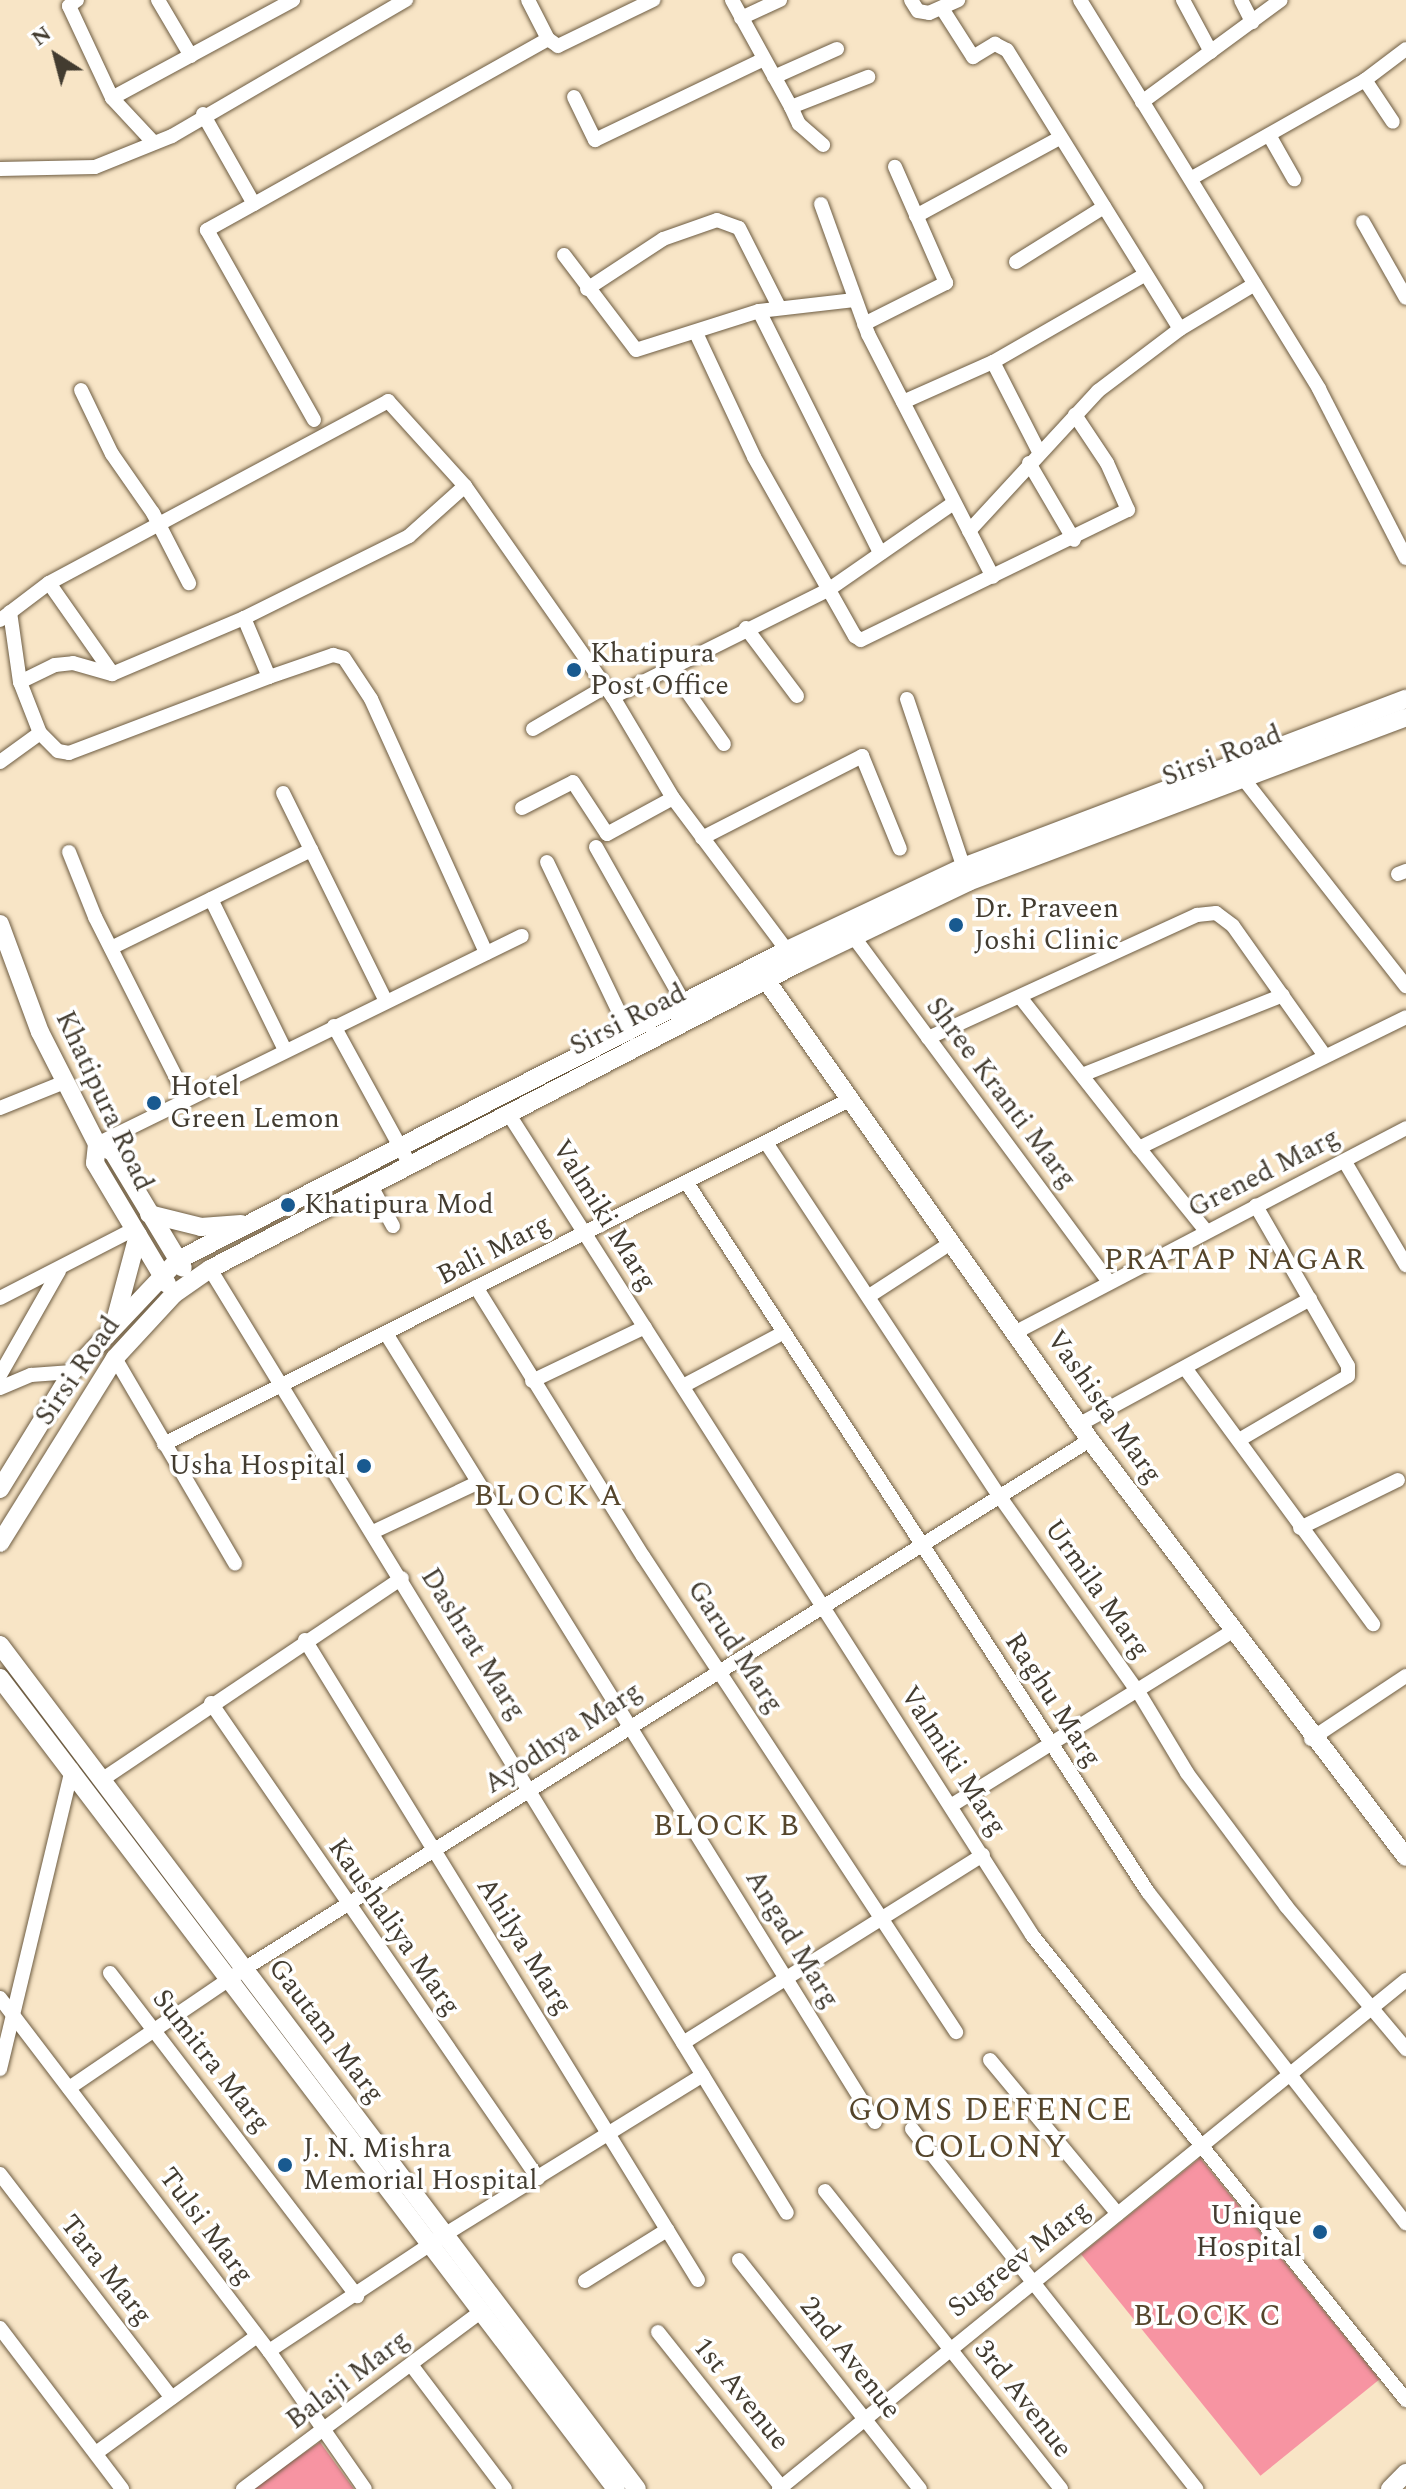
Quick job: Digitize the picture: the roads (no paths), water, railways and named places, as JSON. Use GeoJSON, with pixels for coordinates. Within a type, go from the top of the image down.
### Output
{"type":"FeatureCollection","features":[{"type":"Feature","properties":{"kind":"street"},"geometry":{"type":"LineString","coordinates":[[77,0],[69,6],[112,98],[153,142]]}},
{"type":"Feature","properties":{"kind":"street"},"geometry":{"type":"LineString","coordinates":[[158,0],[191,56]]}},
{"type":"Feature","properties":{"kind":"street"},"geometry":{"type":"LineString","coordinates":[[112,98],[293,0]]}},
{"type":"Feature","properties":{"kind":"street"},"geometry":{"type":"LineString","coordinates":[[0,169],[95,167],[153,142],[406,0]]}},
{"type":"Feature","properties":{"kind":"street"},"geometry":{"type":"LineString","coordinates":[[528,0],[548,39],[558,46],[653,0]]}},
{"type":"Feature","properties":{"kind":"street"},"geometry":{"type":"LineString","coordinates":[[732,0],[799,124],[823,145]]}},
{"type":"Feature","properties":{"kind":"street"},"geometry":{"type":"LineString","coordinates":[[741,18],[780,0]]}},
{"type":"Feature","properties":{"kind":"street"},"geometry":{"type":"LineString","coordinates":[[911,0],[918,11],[943,10],[958,0]]}},
{"type":"Feature","properties":{"kind":"street"},"geometry":{"type":"LineString","coordinates":[[1080,0],[1319,389],[1406,558]]}},
{"type":"Feature","properties":{"kind":"street"},"geometry":{"type":"LineString","coordinates":[[1183,0],[1211,52]]}},
{"type":"Feature","properties":{"kind":"street"},"geometry":{"type":"LineString","coordinates":[[1241,0],[1252,22]]}},
{"type":"Feature","properties":{"kind":"street"},"geometry":{"type":"LineString","coordinates":[[1142,102],[1281,0]]}},
{"type":"Feature","properties":{"kind":"street"},"geometry":{"type":"LineString","coordinates":[[943,10],[973,57],[995,44],[1007,50],[1058,139],[1180,329]]}},
{"type":"Feature","properties":{"kind":"street"},"geometry":{"type":"LineString","coordinates":[[314,420],[207,230],[548,39]]}},
{"type":"Feature","properties":{"kind":"street"},"geometry":{"type":"LineString","coordinates":[[774,77],[837,49]]}},
{"type":"Feature","properties":{"kind":"street"},"geometry":{"type":"LineString","coordinates":[[1192,178],[1365,80],[1406,49]]}},
{"type":"Feature","properties":{"kind":"street"},"geometry":{"type":"LineString","coordinates":[[574,97],[595,140],[764,59]]}},
{"type":"Feature","properties":{"kind":"street"},"geometry":{"type":"LineString","coordinates":[[791,107],[868,77]]}},
{"type":"Feature","properties":{"kind":"street"},"geometry":{"type":"LineString","coordinates":[[1365,80],[1393,122]]}},
{"type":"Feature","properties":{"kind":"street"},"geometry":{"type":"LineString","coordinates":[[203,114],[254,204]]}},
{"type":"Feature","properties":{"kind":"street"},"geometry":{"type":"LineString","coordinates":[[1269,135],[1294,179]]}},
{"type":"Feature","properties":{"kind":"street"},"geometry":{"type":"LineString","coordinates":[[916,216],[1058,139]]}},
{"type":"Feature","properties":{"kind":"street"},"geometry":{"type":"LineString","coordinates":[[864,324],[946,283],[895,167]]}},
{"type":"Feature","properties":{"kind":"street"},"geometry":{"type":"LineString","coordinates":[[821,204],[864,324],[952,504],[993,577]]}},
{"type":"Feature","properties":{"kind":"street"},"geometry":{"type":"LineString","coordinates":[[1016,262],[1104,207]]}},
{"type":"Feature","properties":{"kind":"street"},"geometry":{"type":"LineString","coordinates":[[587,289],[663,239],[717,220],[739,228],[779,307]]}},
{"type":"Feature","properties":{"kind":"street"},"geometry":{"type":"LineString","coordinates":[[1363,222],[1406,298]]}},
{"type":"Feature","properties":{"kind":"street"},"geometry":{"type":"LineString","coordinates":[[564,255],[636,350],[759,311],[854,300]]}},
{"type":"Feature","properties":{"kind":"street"},"geometry":{"type":"LineString","coordinates":[[903,402],[993,362],[1144,275]]}},
{"type":"Feature","properties":{"kind":"street"},"geometry":{"type":"LineString","coordinates":[[969,531],[1075,415],[1180,329],[1255,284]]}},
{"type":"Feature","properties":{"kind":"street"},"geometry":{"type":"LineString","coordinates":[[759,311],[880,553]]}},
{"type":"Feature","properties":{"kind":"street"},"geometry":{"type":"LineString","coordinates":[[696,333],[754,457],[828,590],[855,636],[870,640],[993,577],[1074,540],[1128,510],[1107,463],[1075,415]]}},
{"type":"Feature","properties":{"kind":"street"},"geometry":{"type":"LineString","coordinates":[[993,362],[1039,452]]}},
{"type":"Feature","properties":{"kind":"street"},"geometry":{"type":"LineString","coordinates":[[81,390],[112,454],[158,525],[189,583]]}},
{"type":"Feature","properties":{"kind":"street"},"geometry":{"type":"LineString","coordinates":[[486,953],[371,699],[344,658],[333,655],[269,677],[69,753],[58,751],[40,733],[20,682],[5,616],[49,583],[388,401],[465,486],[609,692],[673,798],[792,957]]}},
{"type":"Feature","properties":{"kind":"street"},"geometry":{"type":"LineString","coordinates":[[1029,463],[1074,540]]}},
{"type":"Feature","properties":{"kind":"street"},"geometry":{"type":"LineString","coordinates":[[20,682],[55,665],[73,663],[112,674],[244,618],[409,536],[465,486]]}},
{"type":"Feature","properties":{"kind":"street"},"geometry":{"type":"LineString","coordinates":[[533,729],[828,590],[952,504]]}},
{"type":"Feature","properties":{"kind":"street"},"geometry":{"type":"LineString","coordinates":[[49,583],[112,674]]}},
{"type":"Feature","properties":{"kind":"street"},"geometry":{"type":"LineString","coordinates":[[244,618],[269,677]]}},
{"type":"Feature","properties":{"kind":"street"},"geometry":{"type":"LineString","coordinates":[[746,628],[797,696]]}},
{"type":"Feature","properties":{"kind":"street"},"geometry":{"type":"LineString","coordinates":[[670,667],[724,744]]}},
{"type":"Feature","properties":{"kind":"street"},"geometry":{"type":"LineString","coordinates":[[907,699],[966,875]]}},
{"type":"Feature","properties":{"kind":"street","name":"Sirsi Road"},"geometry":{"type":"LineString","coordinates":[[0,1543],[115,1358],[174,1294],[210,1269],[370,1184],[405,1154],[684,1003],[792,957],[966,875],[1406,699]]}},
{"type":"Feature","properties":{"kind":"street","name":"Sirsi Road"},"geometry":{"type":"LineString","coordinates":[[0,1489],[72,1372],[115,1321],[178,1260],[405,1154],[508,1113],[766,980],[792,957],[853,936],[966,875],[1406,717]]}},
{"type":"Feature","properties":{"kind":"street"},"geometry":{"type":"LineString","coordinates":[[0,762],[40,733]]}},
{"type":"Feature","properties":{"kind":"street"},"geometry":{"type":"LineString","coordinates":[[702,838],[862,756],[900,849]]}},
{"type":"Feature","properties":{"kind":"street"},"geometry":{"type":"LineString","coordinates":[[1242,777],[1406,986]]}},
{"type":"Feature","properties":{"kind":"street"},"geometry":{"type":"LineString","coordinates":[[522,808],[573,782],[607,834],[673,798]]}},
{"type":"Feature","properties":{"kind":"street"},"geometry":{"type":"LineString","coordinates":[[283,793],[386,1001]]}},
{"type":"Feature","properties":{"kind":"street"},"geometry":{"type":"LineString","coordinates":[[596,847],[684,1003]]}},
{"type":"Feature","properties":{"kind":"street"},"geometry":{"type":"LineString","coordinates":[[111,948],[311,850]]}},
{"type":"Feature","properties":{"kind":"street"},"geometry":{"type":"LineString","coordinates":[[69,852],[111,948],[186,1097]]}},
{"type":"Feature","properties":{"kind":"street"},"geometry":{"type":"LineString","coordinates":[[547,862],[629,1033]]}},
{"type":"Feature","properties":{"kind":"street"},"geometry":{"type":"LineString","coordinates":[[211,899],[285,1050]]}},
{"type":"Feature","properties":{"kind":"street"},"geometry":{"type":"LineString","coordinates":[[928,1038],[1197,915],[1216,913],[1233,926],[1325,1056]]}},
{"type":"Feature","properties":{"kind":"street","name":"Khatipura Road"},"geometry":{"type":"LineString","coordinates":[[0,924],[62,1083],[97,1144],[95,1163],[174,1294]]}},
{"type":"Feature","properties":{"kind":"street"},"geometry":{"type":"LineString","coordinates":[[97,1144],[186,1097],[522,936]]}},
{"type":"Feature","properties":{"kind":"street","name":"Shree Kranti Marg"},"geometry":{"type":"LineString","coordinates":[[853,936],[1108,1280]]}},
{"type":"Feature","properties":{"kind":"street","name":"Vashista Marg"},"geometry":{"type":"LineString","coordinates":[[766,980],[847,1101],[1018,1331],[1085,1432],[1231,1632],[1311,1739],[1404,1851]]}},
{"type":"Feature","properties":{"kind":"street"},"geometry":{"type":"LineString","coordinates":[[1082,1075],[1283,995]]}},
{"type":"Feature","properties":{"kind":"street"},"geometry":{"type":"LineString","coordinates":[[1020,997],[1206,1231]]}},
{"type":"Feature","properties":{"kind":"street"},"geometry":{"type":"LineString","coordinates":[[1139,1148],[1406,1017]]}},
{"type":"Feature","properties":{"kind":"street"},"geometry":{"type":"LineString","coordinates":[[334,1026],[405,1154]]}},
{"type":"Feature","properties":{"kind":"street"},"geometry":{"type":"LineString","coordinates":[[0,1108],[62,1083]]}},
{"type":"Feature","properties":{"kind":"street","name":"Bali Marg"},"geometry":{"type":"LineString","coordinates":[[164,1444],[284,1387],[847,1101]]}},
{"type":"Feature","properties":{"kind":"street","name":"Valmiki Marg"},"geometry":{"type":"LineString","coordinates":[[508,1113],[821,1607],[1073,1990],[1406,2400]]}},
{"type":"Feature","properties":{"kind":"street","name":"Grened Marg"},"geometry":{"type":"LineString","coordinates":[[1018,1331],[1108,1280],[1345,1162],[1406,1128]]}},
{"type":"Feature","properties":{"kind":"street"},"geometry":{"type":"LineString","coordinates":[[97,1144],[113,1152],[192,1281]]}},
{"type":"Feature","properties":{"kind":"street","name":"Urmila Marg"},"geometry":{"type":"LineString","coordinates":[[767,1144],[1000,1497],[1139,1693],[1234,1840],[1406,2049]]}},
{"type":"Feature","properties":{"kind":"street"},"geometry":{"type":"LineString","coordinates":[[1345,1162],[1406,1265]]}},
{"type":"Feature","properties":{"kind":"street","name":"Raghu Marg"},"geometry":{"type":"LineString","coordinates":[[687,1183],[781,1334],[1148,1892],[1287,2077],[1406,2224]]}},
{"type":"Feature","properties":{"kind":"street"},"geometry":{"type":"LineString","coordinates":[[370,1184],[393,1226]]}},
{"type":"Feature","properties":{"kind":"street"},"geometry":{"type":"LineString","coordinates":[[1239,1440],[1348,1376],[1348,1366],[1256,1206]]}},
{"type":"Feature","properties":{"kind":"street"},"geometry":{"type":"LineString","coordinates":[[149,1214],[201,1227],[254,1223]]}},
{"type":"Feature","properties":{"kind":"street"},"geometry":{"type":"LineString","coordinates":[[0,1298],[136,1232]]}},
{"type":"Feature","properties":{"kind":"street"},"geometry":{"type":"LineString","coordinates":[[115,1321],[136,1232]]}},
{"type":"Feature","properties":{"kind":"street"},"geometry":{"type":"LineString","coordinates":[[869,1296],[952,1242]]}},
{"type":"Feature","properties":{"kind":"street"},"geometry":{"type":"LineString","coordinates":[[0,1396],[3,1382],[60,1269]]}},
{"type":"Feature","properties":{"kind":"street","name":"Dashrat Marg"},"geometry":{"type":"LineString","coordinates":[[210,1269],[375,1531],[787,2213]]}},
{"type":"Feature","properties":{"kind":"street","name":"Garud Marg"},"geometry":{"type":"LineString","coordinates":[[476,1287],[532,1381],[956,2032]]}},
{"type":"Feature","properties":{"kind":"street"},"geometry":{"type":"LineString","coordinates":[[437,1290],[445,1303]]}},
{"type":"Feature","properties":{"kind":"street","name":"Ayodhya Marg"},"geometry":{"type":"LineString","coordinates":[[69,2088],[238,1973],[1000,1497],[1085,1432],[1185,1368],[1310,1299]]}},
{"type":"Feature","properties":{"kind":"street"},"geometry":{"type":"LineString","coordinates":[[532,1381],[645,1327]]}},
{"type":"Feature","properties":{"kind":"street"},"geometry":{"type":"LineString","coordinates":[[683,1386],[781,1334]]}},
{"type":"Feature","properties":{"kind":"street","name":"Angad Marg"},"geometry":{"type":"LineString","coordinates":[[387,1335],[475,1484],[632,1725],[875,2122]]}},
{"type":"Feature","properties":{"kind":"street"},"geometry":{"type":"LineString","coordinates":[[115,1358],[235,1563]]}},
{"type":"Feature","properties":{"kind":"street"},"geometry":{"type":"LineString","coordinates":[[1185,1368],[1373,1624]]}},
{"type":"Feature","properties":{"kind":"street"},"geometry":{"type":"LineString","coordinates":[[3,1382],[31,1375],[72,1372]]}},
{"type":"Feature","properties":{"kind":"street"},"geometry":{"type":"LineString","coordinates":[[1300,1528],[1398,1480]]}},
{"type":"Feature","properties":{"kind":"street"},"geometry":{"type":"LineString","coordinates":[[375,1531],[475,1484]]}},
{"type":"Feature","properties":{"kind":"street"},"geometry":{"type":"LineString","coordinates":[[103,1779],[211,1703],[402,1578]]}},
{"type":"Feature","properties":{"kind":"street"},"geometry":{"type":"LineString","coordinates":[[952,1805],[1139,1693],[1231,1632]]}},
{"type":"Feature","properties":{"kind":"street","name":"Ahilya Marg"},"geometry":{"type":"LineString","coordinates":[[305,1640],[610,2132],[698,2280]]}},
{"type":"Feature","properties":{"kind":"street","name":"Gautam Marg"},"geometry":{"type":"LineString","coordinates":[[0,1645],[103,1779],[238,1973],[438,2239],[637,2489]]}},
{"type":"Feature","properties":{"kind":"street"},"geometry":{"type":"LineString","coordinates":[[1311,1739],[1406,1676]]}},
{"type":"Feature","properties":{"kind":"street","name":"Gautam Marg"},"geometry":{"type":"LineString","coordinates":[[0,1678],[238,1973]]}},
{"type":"Feature","properties":{"kind":"street","name":"Kaushaliya Marg"},"geometry":{"type":"LineString","coordinates":[[211,1703],[348,1907],[538,2178]]}},
{"type":"Feature","properties":{"kind":"street"},"geometry":{"type":"LineString","coordinates":[[0,2069],[11,2012],[72,1770]]}},
{"type":"Feature","properties":{"kind":"street"},"geometry":{"type":"LineString","coordinates":[[683,2043],[879,1917],[983,1855]]}},
{"type":"Feature","properties":{"kind":"street","name":"Sumitra Marg"},"geometry":{"type":"LineString","coordinates":[[110,1973],[357,2296]]}},
{"type":"Feature","properties":{"kind":"street","name":"Sugreev Marg"},"geometry":{"type":"LineString","coordinates":[[781,2488],[863,2417],[1406,1980]]}},
{"type":"Feature","properties":{"kind":"street","name":"Tulsi Marg"},"geometry":{"type":"LineString","coordinates":[[0,1998],[269,2351],[365,2489]]}},
{"type":"Feature","properties":{"kind":"street"},"geometry":{"type":"LineString","coordinates":[[990,2060],[1118,2214]]}},
{"type":"Feature","properties":{"kind":"street"},"geometry":{"type":"LineString","coordinates":[[269,2351],[357,2296],[438,2239],[703,2075]]}},
{"type":"Feature","properties":{"kind":"street"},"geometry":{"type":"LineString","coordinates":[[912,2129],[1035,2279],[1196,2489]]}},
{"type":"Feature","properties":{"kind":"street","name":"Tara Marg"},"geometry":{"type":"LineString","coordinates":[[0,2174],[172,2398]]}},
{"type":"Feature","properties":{"kind":"street","name":"3rd Avenue"},"geometry":{"type":"LineString","coordinates":[[825,2191],[1061,2489]]}},
{"type":"Feature","properties":{"kind":"street"},"geometry":{"type":"LineString","coordinates":[[585,2281],[667,2230]]}},
{"type":"Feature","properties":{"kind":"street","name":"Gautam Marg"},"geometry":{"type":"LineString","coordinates":[[438,2239],[482,2311],[616,2489]]}},
{"type":"Feature","properties":{"kind":"street","name":"2nd Avenue"},"geometry":{"type":"LineString","coordinates":[[739,2260],[920,2489]]}},
{"type":"Feature","properties":{"kind":"street","name":"Balaji Marg"},"geometry":{"type":"LineString","coordinates":[[243,2489],[326,2431],[482,2311]]}},
{"type":"Feature","properties":{"kind":"street"},"geometry":{"type":"LineString","coordinates":[[0,2328],[122,2489]]}},
{"type":"Feature","properties":{"kind":"street","name":"1st Avenue"},"geometry":{"type":"LineString","coordinates":[[658,2332],[781,2488]]}},
{"type":"Feature","properties":{"kind":"street"},"geometry":{"type":"LineString","coordinates":[[96,2453],[257,2336]]}},
{"type":"Feature","properties":{"kind":"street"},"geometry":{"type":"LineString","coordinates":[[412,2366],[505,2489]]}},
{"type":"Feature","properties":{"kind":"street"},"geometry":{"type":"LineString","coordinates":[[1390,2489],[1406,2473]]}},
{"type":"Feature","properties":{"kind":"place","name":"Khatipura Post Office"},"geometry":{"type":"Point","coordinates":[574,670]}},
{"type":"Feature","properties":{"kind":"place","name":"Dr. Praveen Joshi Clinic"},"geometry":{"type":"Point","coordinates":[956,925]}},
{"type":"Feature","properties":{"kind":"place","name":"Hotel Green Lemon"},"geometry":{"type":"Point","coordinates":[154,1103]}},
{"type":"Feature","properties":{"kind":"place","name":"Khatipura Mod"},"geometry":{"type":"Point","coordinates":[288,1205]}},
{"type":"Feature","properties":{"kind":"place","name":"Usha Hospital"},"geometry":{"type":"Point","coordinates":[364,1466]}},
{"type":"Feature","properties":{"kind":"place","name":"J. N. Mishra Memorial Hospital"},"geometry":{"type":"Point","coordinates":[285,2165]}},
{"type":"Feature","properties":{"kind":"place","name":"Unique Hospital"},"geometry":{"type":"Point","coordinates":[1320,2232]}},
{"type":"Feature","properties":{"kind":"district","name":"PRATAP NAGAR"},"geometry":{"type":"Point","coordinates":[1235,1260]}},
{"type":"Feature","properties":{"kind":"district","name":"BLOCK A"},"geometry":{"type":"Point","coordinates":[549,1496]}},
{"type":"Feature","properties":{"kind":"district","name":"BLOCK B"},"geometry":{"type":"Point","coordinates":[727,1826]}},
{"type":"Feature","properties":{"kind":"district","name":"GOMS DEFENCE COLONY"},"geometry":{"type":"Point","coordinates":[991,2130]}},
{"type":"Feature","properties":{"kind":"district","name":"BLOCK C"},"geometry":{"type":"Point","coordinates":[1208,2316]}}]}
